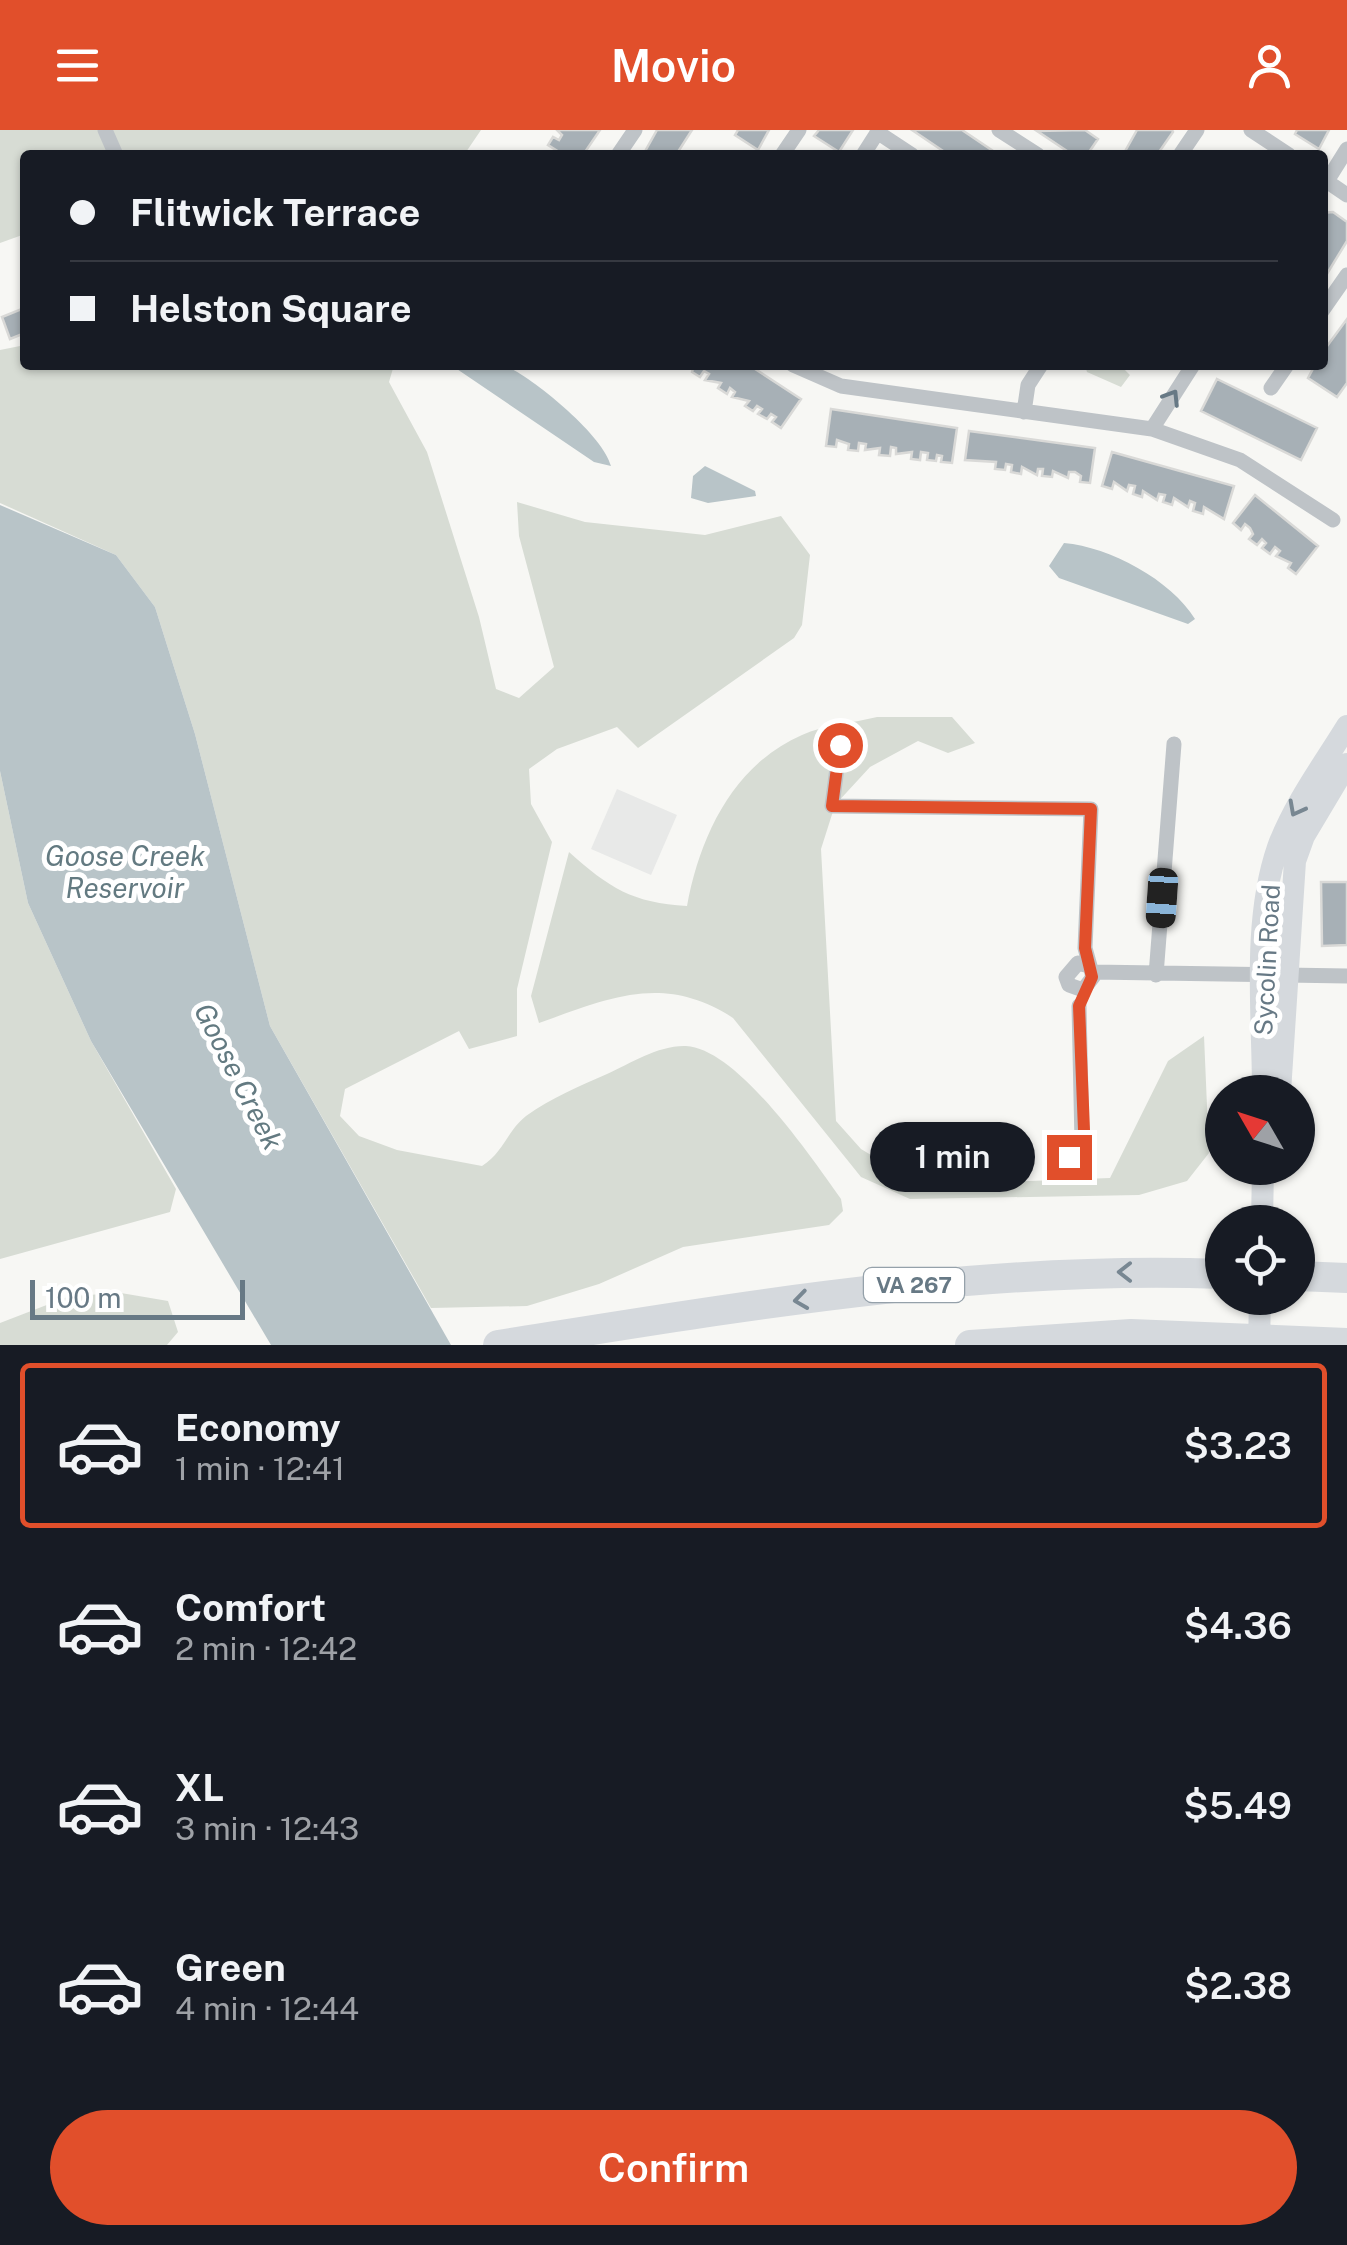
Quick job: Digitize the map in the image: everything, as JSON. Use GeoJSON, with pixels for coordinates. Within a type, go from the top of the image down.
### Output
{"type":"FeatureCollection","features":[{"type":"Feature","properties":{"kind":"highway","name":"VA 267"},"geometry":{"type":"LineString","coordinates":[[498,1345],[978,1278],[1121,1272],[1205,1274]]}},
{"type":"Feature","properties":{"kind":"highway"},"geometry":{"type":"LineString","coordinates":[[1315,1277],[1347,1278]]}},
{"type":"Feature","properties":{"kind":"highway"},"geometry":{"type":"LineString","coordinates":[[970,1345],[1131,1334],[1347,1343]]}},
{"type":"Feature","properties":{"kind":"main road","name":"Sycolin Road"},"geometry":{"type":"LineString","coordinates":[[1279,1075],[1268,887],[1280,843],[1347,726]]}},
{"type":"Feature","properties":{"kind":"main road","name":"Sycolin Road"},"geometry":{"type":"LineString","coordinates":[[1265,1075],[1275,977],[1295,861],[1310,825],[1347,764]]}},
{"type":"Feature","properties":{"kind":"main road"},"geometry":{"type":"LineString","coordinates":[[1258,1345],[1259,1315]]}},
{"type":"Feature","properties":{"kind":"street"},"geometry":{"type":"LineString","coordinates":[[999,130],[1018,150]]}},
{"type":"Feature","properties":{"kind":"street"},"geometry":{"type":"LineString","coordinates":[[878,131],[905,150]]}},
{"type":"Feature","properties":{"kind":"street"},"geometry":{"type":"LineString","coordinates":[[1258,132],[1281,150]]}},
{"type":"Feature","properties":{"kind":"street"},"geometry":{"type":"LineString","coordinates":[[1328,175],[1347,150]]}},
{"type":"Feature","properties":{"kind":"street"},"geometry":{"type":"LineString","coordinates":[[1328,302],[1347,275]]}},
{"type":"Feature","properties":{"kind":"street"},"geometry":{"type":"LineString","coordinates":[[804,370],[842,386],[1152,428],[1240,460],[1333,520]]}},
{"type":"Feature","properties":{"kind":"street"},"geometry":{"type":"LineString","coordinates":[[1024,412],[1028,385],[1038,370]]}},
{"type":"Feature","properties":{"kind":"street"},"geometry":{"type":"LineString","coordinates":[[1152,428],[1189,370]]}},
{"type":"Feature","properties":{"kind":"street"},"geometry":{"type":"LineString","coordinates":[[1271,388],[1283,370]]}},
{"type":"Feature","properties":{"kind":"street"},"geometry":{"type":"LineString","coordinates":[[1156,975],[1174,744]]}},
{"type":"Feature","properties":{"kind":"street"},"geometry":{"type":"LineString","coordinates":[[840,745],[832,806],[1091,809],[1088,972],[1079,1006],[1082,1142],[1075,1154],[1052,1158]]}},
{"type":"Feature","properties":{"kind":"street"},"geometry":{"type":"LineString","coordinates":[[1088,972],[1347,976]]}},
{"type":"Feature","properties":{"kind":"shaded area"},"geometry":{"type":"Polygon","coordinates":[[[0,130],[481,130],[467,150],[20,150],[20,236],[0,243],[0,130]]]}},
{"type":"Feature","properties":{"kind":"shaded area"},"geometry":{"type":"Polygon","coordinates":[[[20,346],[20,370],[393,370],[389,382],[427,452],[479,617],[496,689],[519,698],[554,667],[519,536],[517,502],[585,522],[705,535],[781,516],[810,555],[802,625],[794,638],[638,748],[617,727],[557,749],[529,769],[531,804],[552,842],[517,989],[517,1036],[469,1049],[459,1031],[345,1089],[340,1116],[359,1136],[397,1150],[482,1166],[526,1116],[545,1104],[645,1056],[686,1046],[728,1065],[792,1133],[841,1199],[843,1211],[829,1225],[683,1247],[599,1284],[527,1306],[431,1308],[270,1026],[195,734],[155,607],[116,555],[0,503],[0,350],[20,346]]]}},
{"type":"Feature","properties":{"kind":"shaded area"},"geometry":{"type":"Polygon","coordinates":[[[1125,370],[1130,375],[1121,387],[1087,372],[1125,370]]]}},
{"type":"Feature","properties":{"kind":"shaded area"},"geometry":{"type":"Polygon","coordinates":[[[877,717],[952,717],[975,743],[948,753],[918,741],[870,767],[835,805],[821,849],[836,1121],[861,1149],[921,1185],[1110,1178],[1168,1061],[1204,1036],[1205,1158],[1187,1181],[1139,1195],[910,1199],[861,1177],[733,1018],[707,1004],[683,996],[636,994],[539,1023],[531,996],[569,852],[597,875],[636,897],[687,906],[711,829],[739,784],[778,748],[829,726],[877,717]]]}},
{"type":"Feature","properties":{"kind":"shaded area"},"geometry":{"type":"Polygon","coordinates":[[[0,771],[28,903],[91,1041],[176,1189],[170,1212],[0,1259],[0,771]]]}},
{"type":"Feature","properties":{"kind":"shaded area"},"geometry":{"type":"Polygon","coordinates":[[[617,789],[677,815],[651,875],[591,849],[617,789]]]}},
{"type":"Feature","properties":{"kind":"shaded area"},"geometry":{"type":"Polygon","coordinates":[[[121,1293],[168,1301],[178,1332],[167,1345],[0,1345],[0,1323],[70,1296],[121,1293]]]}},
{"type":"Feature","properties":{"kind":"water"},"geometry":{"type":"Polygon","coordinates":[[[458,370],[519,373],[582,425],[611,466],[594,462],[458,370]]]}},
{"type":"Feature","properties":{"kind":"water"},"geometry":{"type":"Polygon","coordinates":[[[705,466],[755,491],[756,496],[708,503],[691,498],[693,476],[705,466]]]}},
{"type":"Feature","properties":{"kind":"water","name":"Goose Creek Reservoir"},"geometry":{"type":"Polygon","coordinates":[[[0,505],[116,555],[155,607],[195,734],[270,1026],[451,1345],[271,1345],[91,1041],[28,903],[0,771],[0,505]]]}},
{"type":"Feature","properties":{"kind":"water"},"geometry":{"type":"Polygon","coordinates":[[[1064,543],[1100,551],[1138,568],[1171,591],[1195,619],[1188,624],[1059,578],[1049,566],[1064,543]]]}},
{"type":"Feature","properties":{"kind":"building"},"geometry":{"type":"Polygon","coordinates":[[[557,130],[600,130],[586,150],[556,150],[548,145],[553,137],[559,140],[562,135],[557,130]]]}},
{"type":"Feature","properties":{"kind":"building"},"geometry":{"type":"Polygon","coordinates":[[[657,130],[692,130],[679,150],[646,150],[657,130]]]}},
{"type":"Feature","properties":{"kind":"building"},"geometry":{"type":"Polygon","coordinates":[[[738,130],[769,130],[758,150],[735,135],[738,130]]]}},
{"type":"Feature","properties":{"kind":"building"},"geometry":{"type":"Polygon","coordinates":[[[819,130],[853,130],[840,150],[814,136],[819,130]]]}},
{"type":"Feature","properties":{"kind":"building"},"geometry":{"type":"Polygon","coordinates":[[[912,130],[962,130],[992,150],[942,150],[912,130]]]}},
{"type":"Feature","properties":{"kind":"building"},"geometry":{"type":"Polygon","coordinates":[[[1085,130],[1098,139],[1090,150],[1066,150],[1037,131],[1085,130]]]}},
{"type":"Feature","properties":{"kind":"building"},"geometry":{"type":"Polygon","coordinates":[[[1137,130],[1173,132],[1160,150],[1126,150],[1137,130]]]}},
{"type":"Feature","properties":{"kind":"building"},"geometry":{"type":"Polygon","coordinates":[[[1297,130],[1329,130],[1319,149],[1295,134],[1297,130]]]}},
{"type":"Feature","properties":{"kind":"building"},"geometry":{"type":"Polygon","coordinates":[[[1328,212],[1347,222],[1347,241],[1328,272],[1328,212]]]}},
{"type":"Feature","properties":{"kind":"building"},"geometry":{"type":"Polygon","coordinates":[[[20,310],[20,335],[10,339],[2,317],[20,310]]]}},
{"type":"Feature","properties":{"kind":"building"},"geometry":{"type":"Polygon","coordinates":[[[1347,319],[1347,383],[1337,397],[1308,378],[1312,370],[1328,370],[1328,345],[1347,319]]]}},
{"type":"Feature","properties":{"kind":"building"},"geometry":{"type":"Polygon","coordinates":[[[693,370],[757,370],[801,399],[781,428],[772,422],[776,417],[771,414],[767,419],[758,414],[762,409],[757,406],[753,411],[745,406],[749,401],[732,397],[735,392],[730,388],[727,394],[718,388],[721,383],[705,380],[709,374],[704,371],[700,377],[693,370]]]}},
{"type":"Feature","properties":{"kind":"building"},"geometry":{"type":"Polygon","coordinates":[[[1217,379],[1317,428],[1301,460],[1201,411],[1217,379]]]}},
{"type":"Feature","properties":{"kind":"building"},"geometry":{"type":"Polygon","coordinates":[[[831,409],[957,428],[952,463],[941,462],[942,456],[937,455],[936,461],[927,460],[928,453],[921,452],[920,460],[911,459],[912,452],[896,454],[896,448],[891,447],[890,456],[879,455],[880,448],[865,450],[866,444],[859,443],[858,451],[848,450],[849,444],[837,440],[836,447],[826,446],[831,409]]]}},
{"type":"Feature","properties":{"kind":"building"},"geometry":{"type":"Polygon","coordinates":[[[969,431],[1095,448],[1090,483],[1080,482],[1081,476],[1075,472],[1069,472],[1068,478],[1053,471],[1052,477],[1042,476],[1043,469],[1038,469],[1037,475],[1022,467],[1021,474],[1011,472],[1012,465],[1006,464],[1005,470],[995,469],[996,462],[965,460],[969,431]]]}},
{"type":"Feature","properties":{"kind":"building"},"geometry":{"type":"Polygon","coordinates":[[[1112,452],[1234,486],[1224,519],[1204,507],[1203,514],[1193,511],[1195,503],[1190,501],[1188,507],[1174,498],[1172,505],[1163,502],[1165,495],[1159,494],[1157,500],[1143,491],[1142,497],[1133,494],[1135,486],[1129,485],[1127,491],[1114,482],[1112,489],[1102,486],[1112,452]]]}},
{"type":"Feature","properties":{"kind":"building"},"geometry":{"type":"Polygon","coordinates":[[[1255,495],[1318,546],[1296,574],[1288,568],[1291,563],[1276,556],[1280,551],[1275,547],[1270,554],[1262,548],[1266,543],[1262,539],[1257,545],[1249,539],[1253,534],[1250,528],[1245,524],[1241,530],[1233,523],[1255,495]]]}},
{"type":"Feature","properties":{"kind":"building"},"geometry":{"type":"Polygon","coordinates":[[[1321,882],[1347,882],[1347,945],[1322,946],[1321,882]]]}},
{"type":"Feature","properties":{"kind":"route"},"geometry":{"type":"LineString","coordinates":[[840,745],[832,806],[1091,809],[1085,948],[1092,981],[1079,1006],[1084,1130],[1080,1149],[1069,1157]]}},
{"type":"Feature","properties":{"kind":"water label","name":"Goose Creek"},"geometry":{"type":"Point","coordinates":[239,1076]}}]}
